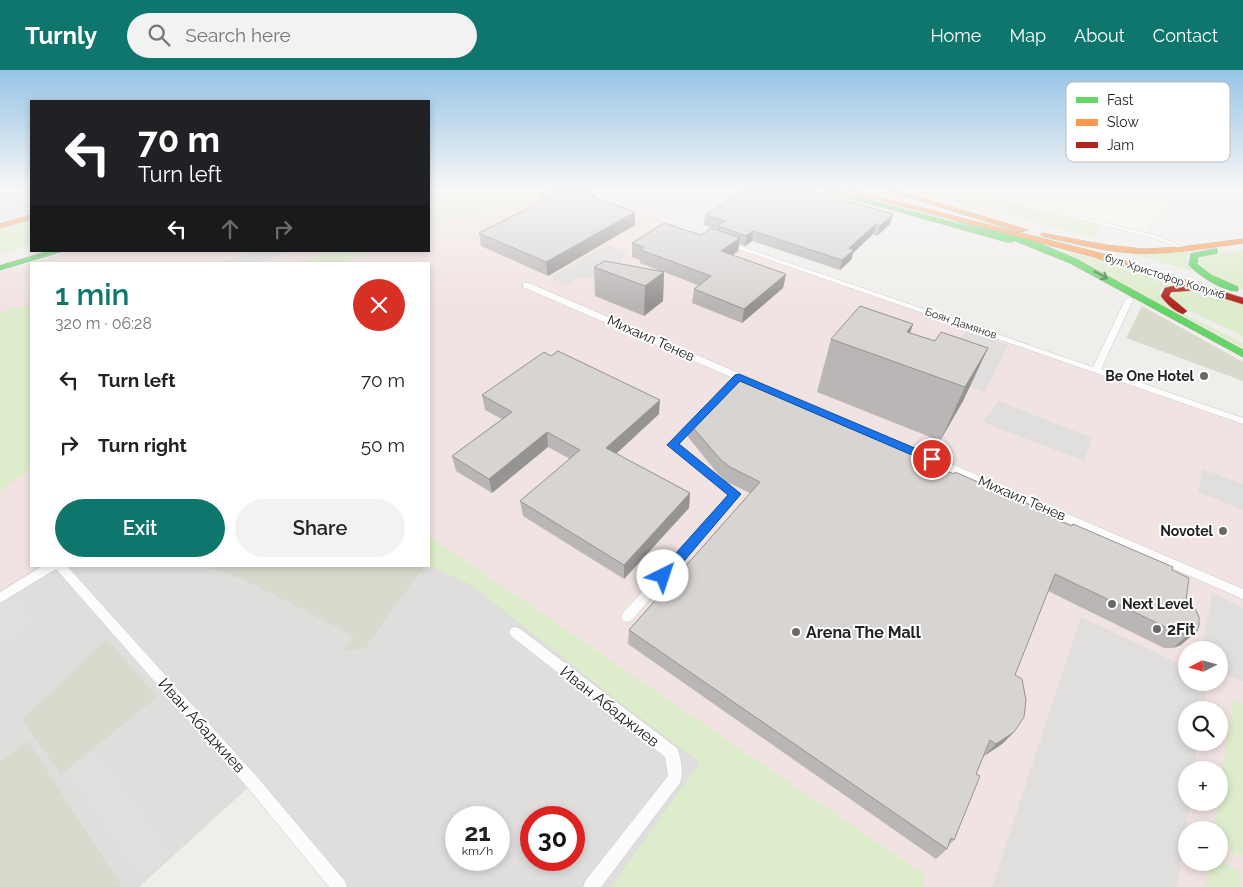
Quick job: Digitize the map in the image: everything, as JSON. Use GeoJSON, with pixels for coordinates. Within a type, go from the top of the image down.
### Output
{"type":"FeatureCollection","features":[{"type":"Feature","properties":{"kind":"main road"},"geometry":{"type":"LineString","coordinates":[[972,229],[1057,254]]}},
{"type":"Feature","properties":{"kind":"main road"},"geometry":{"type":"LineString","coordinates":[[987,229],[1057,254],[1104,277],[1243,354]]}},
{"type":"Feature","properties":{"kind":"main road","name":"бул. Христофор Колумб"},"geometry":{"type":"LineString","coordinates":[[997,229],[1129,263],[1243,301]]}},
{"type":"Feature","properties":{"kind":"main road","name":"бул. Христофор Колумб"},"geometry":{"type":"LineString","coordinates":[[1021,229],[1165,268],[1243,293]]}},
{"type":"Feature","properties":{"kind":"main road"},"geometry":{"type":"LineString","coordinates":[[1045,235],[1133,250],[1182,248],[1243,241]]}},
{"type":"Feature","properties":{"kind":"main road"},"geometry":{"type":"LineString","coordinates":[[1243,247],[1199,253],[1194,256],[1192,262],[1196,268],[1208,277],[1243,293]]}},
{"type":"Feature","properties":{"kind":"main road"},"geometry":{"type":"LineString","coordinates":[[0,259],[30,249]]}},
{"type":"Feature","properties":{"kind":"main road"},"geometry":{"type":"LineString","coordinates":[[0,268],[56,252]]}},
{"type":"Feature","properties":{"kind":"main road"},"geometry":{"type":"LineString","coordinates":[[1226,331],[1173,305],[1166,299],[1166,293],[1172,288],[1189,287],[1243,301]]}},
{"type":"Feature","properties":{"kind":"street","name":"Боян Дамянов"},"geometry":{"type":"LineString","coordinates":[[685,229],[1243,421]]}},
{"type":"Feature","properties":{"kind":"street"},"geometry":{"type":"LineString","coordinates":[[1125,229],[1156,237],[1182,248]]}},
{"type":"Feature","properties":{"kind":"street","name":"Михаил Тенев"},"geometry":{"type":"LineString","coordinates":[[526,285],[640,332],[739,377],[1243,594]]}},
{"type":"Feature","properties":{"kind":"street"},"geometry":{"type":"LineString","coordinates":[[1096,370],[1129,300]]}},
{"type":"Feature","properties":{"kind":"street"},"geometry":{"type":"LineString","coordinates":[[731,385],[739,377]]}},
{"type":"Feature","properties":{"kind":"street"},"geometry":{"type":"LineString","coordinates":[[627,617],[735,494],[672,445],[705,412]]}},
{"type":"Feature","properties":{"kind":"street"},"geometry":{"type":"LineString","coordinates":[[0,598],[50,567]]}},
{"type":"Feature","properties":{"kind":"street","name":"Иван Абаджиев"},"geometry":{"type":"LineString","coordinates":[[61,567],[254,783],[340,887]]}},
{"type":"Feature","properties":{"kind":"street","name":"Иван Абаджиев"},"geometry":{"type":"LineString","coordinates":[[515,632],[672,753],[675,778],[591,887]]}},
{"type":"Feature","properties":{"kind":"shaded area"},"geometry":{"type":"Polygon","coordinates":[[[430,229],[689,229],[1243,421],[1243,887],[922,887],[926,876],[430,537],[430,262],[34,262],[68,252],[430,252],[430,229]]]}},
{"type":"Feature","properties":{"kind":"shaded area"},"geometry":{"type":"Polygon","coordinates":[[[1136,229],[1148,229],[1147,232],[1136,229]]]}},
{"type":"Feature","properties":{"kind":"shaded area"},"geometry":{"type":"Polygon","coordinates":[[[607,244],[627,253],[610,279],[581,277],[566,285],[549,278],[607,244]]]}},
{"type":"Feature","properties":{"kind":"shaded area"},"geometry":{"type":"Polygon","coordinates":[[[253,252],[288,252],[260,262],[223,262],[253,252]]]}},
{"type":"Feature","properties":{"kind":"shaded area"},"geometry":{"type":"Polygon","coordinates":[[[30,263],[30,567],[50,567],[0,598],[0,272],[30,263]]]}},
{"type":"Feature","properties":{"kind":"shaded area"},"geometry":{"type":"Polygon","coordinates":[[[1142,306],[1243,362],[1243,381],[1126,338],[1142,306]]]}},
{"type":"Feature","properties":{"kind":"shaded area"},"geometry":{"type":"Polygon","coordinates":[[[966,331],[1008,345],[985,392],[934,373],[966,331]]]}},
{"type":"Feature","properties":{"kind":"shaded area"},"geometry":{"type":"Polygon","coordinates":[[[999,401],[1092,438],[1084,461],[982,422],[999,401]]]}},
{"type":"Feature","properties":{"kind":"shaded area"},"geometry":{"type":"Polygon","coordinates":[[[1203,469],[1243,484],[1243,510],[1198,492],[1203,469]]]}},
{"type":"Feature","properties":{"kind":"shaded area"},"geometry":{"type":"Polygon","coordinates":[[[430,537],[922,887],[339,887],[253,783],[139,887],[0,887],[0,598],[50,567],[430,567],[430,537]]]}},
{"type":"Feature","properties":{"kind":"shaded area"},"geometry":{"type":"Polygon","coordinates":[[[212,567],[423,567],[365,648],[341,651],[354,636],[254,585],[212,567]]]}},
{"type":"Feature","properties":{"kind":"shaded area"},"geometry":{"type":"Polygon","coordinates":[[[1212,593],[1243,608],[1243,682],[1228,674],[1228,641],[1204,641],[1212,593]]]}},
{"type":"Feature","properties":{"kind":"shaded area"},"geometry":{"type":"Polygon","coordinates":[[[13,595],[36,621],[1,644],[0,603],[13,595]]]}},
{"type":"Feature","properties":{"kind":"shaded area"},"geometry":{"type":"Polygon","coordinates":[[[1081,617],[1178,663],[1178,691],[1206,691],[1204,701],[1178,701],[1178,751],[1197,751],[1195,761],[1178,761],[1178,811],[1189,811],[1187,821],[1178,821],[1179,871],[1177,887],[992,887],[1081,617]]]}},
{"type":"Feature","properties":{"kind":"shaded area"},"geometry":{"type":"Polygon","coordinates":[[[107,639],[157,697],[61,774],[22,720],[107,639]]]}},
{"type":"Feature","properties":{"kind":"shaded area"},"geometry":{"type":"Polygon","coordinates":[[[28,741],[122,887],[0,887],[0,761],[28,741]]]}},
{"type":"Feature","properties":{"kind":"shaded area"},"geometry":{"type":"Polygon","coordinates":[[[96,751],[171,854],[142,879],[68,772],[96,751]]]}},
{"type":"Feature","properties":{"kind":"green space"},"geometry":{"type":"Polygon","coordinates":[[[0,229],[30,229],[30,245],[0,254],[0,229]]]}},
{"type":"Feature","properties":{"kind":"green space"},"geometry":{"type":"Polygon","coordinates":[[[1060,229],[1099,229],[1095,238],[1060,229]]]}},
{"type":"Feature","properties":{"kind":"green space"},"geometry":{"type":"Polygon","coordinates":[[[1194,249],[1196,251],[1190,253],[1186,259],[1194,272],[1125,252],[1194,249]]]}},
{"type":"Feature","properties":{"kind":"green space"},"geometry":{"type":"Polygon","coordinates":[[[1059,250],[1106,261],[1179,284],[1166,286],[1160,290],[1160,297],[1180,312],[1243,343],[1243,348],[1059,250]]]}},
{"type":"Feature","properties":{"kind":"green space"},"geometry":{"type":"Polygon","coordinates":[[[1243,250],[1243,289],[1203,270],[1198,259],[1211,254],[1243,250]]]}},
{"type":"Feature","properties":{"kind":"green space"},"geometry":{"type":"Polygon","coordinates":[[[369,252],[348,262],[302,262],[327,253],[369,252]]]}},
{"type":"Feature","properties":{"kind":"green space"},"geometry":{"type":"Polygon","coordinates":[[[1191,289],[1213,294],[1243,305],[1243,336],[1179,306],[1172,296],[1177,291],[1191,289]]]}},
{"type":"Feature","properties":{"kind":"green space"},"geometry":{"type":"Polygon","coordinates":[[[30,305],[30,468],[0,492],[0,313],[30,305]]]}},
{"type":"Feature","properties":{"kind":"green space"},"geometry":{"type":"Polygon","coordinates":[[[430,537],[926,876],[922,887],[611,887],[700,762],[617,700],[470,584],[430,566],[430,537]]]}},
{"type":"Feature","properties":{"kind":"green space"},"geometry":{"type":"Polygon","coordinates":[[[1233,699],[1243,704],[1243,854],[1238,855],[1228,849],[1228,821],[1215,821],[1217,811],[1228,811],[1228,761],[1224,761],[1225,751],[1228,751],[1228,733],[1233,699]]]}},
{"type":"Feature","properties":{"kind":"green space"},"geometry":{"type":"Polygon","coordinates":[[[1228,865],[1241,873],[1239,887],[1206,887],[1208,871],[1228,871],[1228,865]]]}},
{"type":"Feature","properties":{"kind":"building"},"geometry":{"type":"Polygon","coordinates":[[[487,229],[605,229],[546,262],[479,233],[487,229]]]}},
{"type":"Feature","properties":{"kind":"building"},"geometry":{"type":"Polygon","coordinates":[[[654,229],[683,229],[701,235],[709,229],[714,229],[740,238],[721,251],[786,274],[744,309],[694,289],[711,276],[641,250],[644,247],[632,243],[654,229]]]}},
{"type":"Feature","properties":{"kind":"building"},"geometry":{"type":"Polygon","coordinates":[[[727,229],[870,229],[849,248],[854,250],[842,260],[753,231],[746,236],[727,229]]]}},
{"type":"Feature","properties":{"kind":"building"},"geometry":{"type":"Polygon","coordinates":[[[605,261],[664,272],[645,286],[594,267],[605,261]]]}},
{"type":"Feature","properties":{"kind":"building"},"geometry":{"type":"Polygon","coordinates":[[[860,306],[913,324],[907,332],[935,341],[941,332],[988,348],[965,387],[831,339],[860,306]]]}},
{"type":"Feature","properties":{"kind":"building"},"geometry":{"type":"Polygon","coordinates":[[[558,351],[660,400],[606,448],[690,493],[624,565],[520,501],[580,450],[547,432],[489,479],[452,456],[512,412],[482,395],[544,352],[551,356],[558,351]]]}},
{"type":"Feature","properties":{"kind":"building"},"geometry":{"type":"Polygon","coordinates":[[[735,379],[761,388],[851,429],[928,461],[926,463],[954,474],[955,472],[1042,510],[1041,513],[1072,526],[1073,524],[1173,567],[1172,570],[1189,578],[1186,600],[1192,602],[1199,617],[1197,631],[1189,634],[1180,634],[1055,574],[1015,675],[1022,679],[1026,700],[1024,717],[1014,732],[996,744],[990,740],[976,774],[980,776],[954,840],[951,838],[947,849],[629,630],[760,482],[730,467],[721,460],[689,423],[735,379]]]}},
{"type":"Feature","properties":{"kind":"traffic: fast"},"geometry":{"type":"LineString","coordinates":[[970,229],[1010,240]]}},
{"type":"Feature","properties":{"kind":"traffic: fast"},"geometry":{"type":"LineString","coordinates":[[989,229],[1031,243],[1073,261],[1243,354]]}},
{"type":"Feature","properties":{"kind":"traffic: fast"},"geometry":{"type":"LineString","coordinates":[[1214,251],[1194,256],[1193,265],[1208,277],[1235,289]]}},
{"type":"Feature","properties":{"kind":"traffic: fast"},"geometry":{"type":"LineString","coordinates":[[0,268],[56,252]]}},
{"type":"Feature","properties":{"kind":"traffic: slow"},"geometry":{"type":"LineString","coordinates":[[996,229],[1097,255],[1243,301]]}},
{"type":"Feature","properties":{"kind":"traffic: slow"},"geometry":{"type":"LineString","coordinates":[[1045,235],[1106,248],[1131,251],[1181,249],[1243,241]]}},
{"type":"Feature","properties":{"kind":"traffic: jam"},"geometry":{"type":"LineString","coordinates":[[1183,311],[1173,305],[1165,296],[1168,290],[1187,287],[1197,288],[1243,301]]}},
{"type":"Feature","properties":{"kind":"place","name":"Be One Hotel"},"geometry":{"type":"Point","coordinates":[1204,376]}},
{"type":"Feature","properties":{"kind":"place","name":"Novotel"},"geometry":{"type":"Point","coordinates":[1223,531]}},
{"type":"Feature","properties":{"kind":"place","name":"Next Level"},"geometry":{"type":"Point","coordinates":[1112,604]}},
{"type":"Feature","properties":{"kind":"place","name":"2Fit"},"geometry":{"type":"Point","coordinates":[1157,629]}},
{"type":"Feature","properties":{"kind":"place","name":"Arena The Mall"},"geometry":{"type":"Point","coordinates":[796,632]}},
{"type":"Feature","properties":{"kind":"route"},"geometry":{"type":"LineString","coordinates":[[663,576],[735,494],[672,445],[739,377],[932,459]]}}]}
